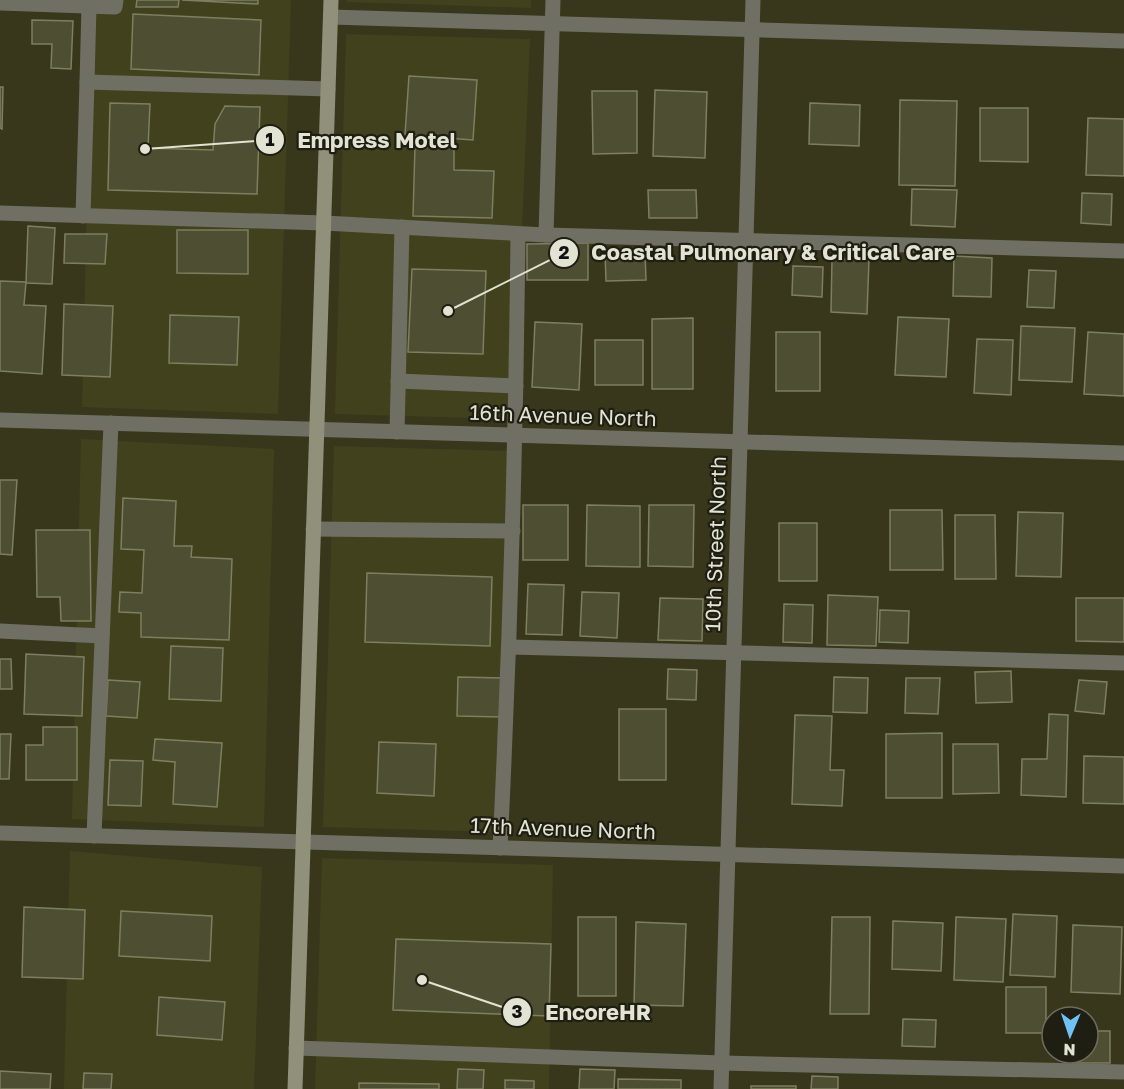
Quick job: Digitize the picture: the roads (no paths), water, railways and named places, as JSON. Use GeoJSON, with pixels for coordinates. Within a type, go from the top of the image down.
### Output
{"type":"FeatureCollection","features":[{"type":"Feature","properties":{"kind":"main road"},"geometry":{"type":"LineString","coordinates":[[295,1089],[331,0]]}},
{"type":"Feature","properties":{"kind":"street"},"geometry":{"type":"LineString","coordinates":[[0,3],[115,7],[116,0]]}},
{"type":"Feature","properties":{"kind":"street"},"geometry":{"type":"LineString","coordinates":[[546,235],[553,0]]}},
{"type":"Feature","properties":{"kind":"street","name":"10th Street North"},"geometry":{"type":"LineString","coordinates":[[721,1089],[753,0]]}},
{"type":"Feature","properties":{"kind":"street"},"geometry":{"type":"LineString","coordinates":[[82,216],[89,6]]}},
{"type":"Feature","properties":{"kind":"street"},"geometry":{"type":"LineString","coordinates":[[330,17],[1124,41]]}},
{"type":"Feature","properties":{"kind":"street"},"geometry":{"type":"LineString","coordinates":[[87,82],[328,89]]}},
{"type":"Feature","properties":{"kind":"street"},"geometry":{"type":"LineString","coordinates":[[0,213],[324,223],[546,235],[1124,251]]}},
{"type":"Feature","properties":{"kind":"street"},"geometry":{"type":"LineString","coordinates":[[397,432],[402,227]]}},
{"type":"Feature","properties":{"kind":"street"},"geometry":{"type":"LineString","coordinates":[[500,848],[510,647],[518,234]]}},
{"type":"Feature","properties":{"kind":"street"},"geometry":{"type":"LineString","coordinates":[[398,381],[516,386]]}},
{"type":"Feature","properties":{"kind":"street","name":"16th Avenue North"},"geometry":{"type":"LineString","coordinates":[[0,420],[1124,453]]}},
{"type":"Feature","properties":{"kind":"street"},"geometry":{"type":"LineString","coordinates":[[94,836],[111,423]]}},
{"type":"Feature","properties":{"kind":"street"},"geometry":{"type":"LineString","coordinates":[[314,529],[513,531]]}},
{"type":"Feature","properties":{"kind":"street"},"geometry":{"type":"LineString","coordinates":[[0,632],[102,636]]}},
{"type":"Feature","properties":{"kind":"street"},"geometry":{"type":"LineString","coordinates":[[510,647],[1124,663]]}},
{"type":"Feature","properties":{"kind":"street","name":"17th Avenue North"},"geometry":{"type":"LineString","coordinates":[[0,833],[1124,866]]}},
{"type":"Feature","properties":{"kind":"street"},"geometry":{"type":"LineString","coordinates":[[296,1048],[722,1063],[1124,1072]]}},
{"type":"Feature","properties":{"kind":"place","name":"Empress Motel"},"geometry":{"type":"Point","coordinates":[145,149]}},
{"type":"Feature","properties":{"kind":"place","name":"Coastal Pulmonary & Critical Care"},"geometry":{"type":"Point","coordinates":[448,311]}},
{"type":"Feature","properties":{"kind":"place","name":"EncoreHR"},"geometry":{"type":"Point","coordinates":[422,980]}}]}
